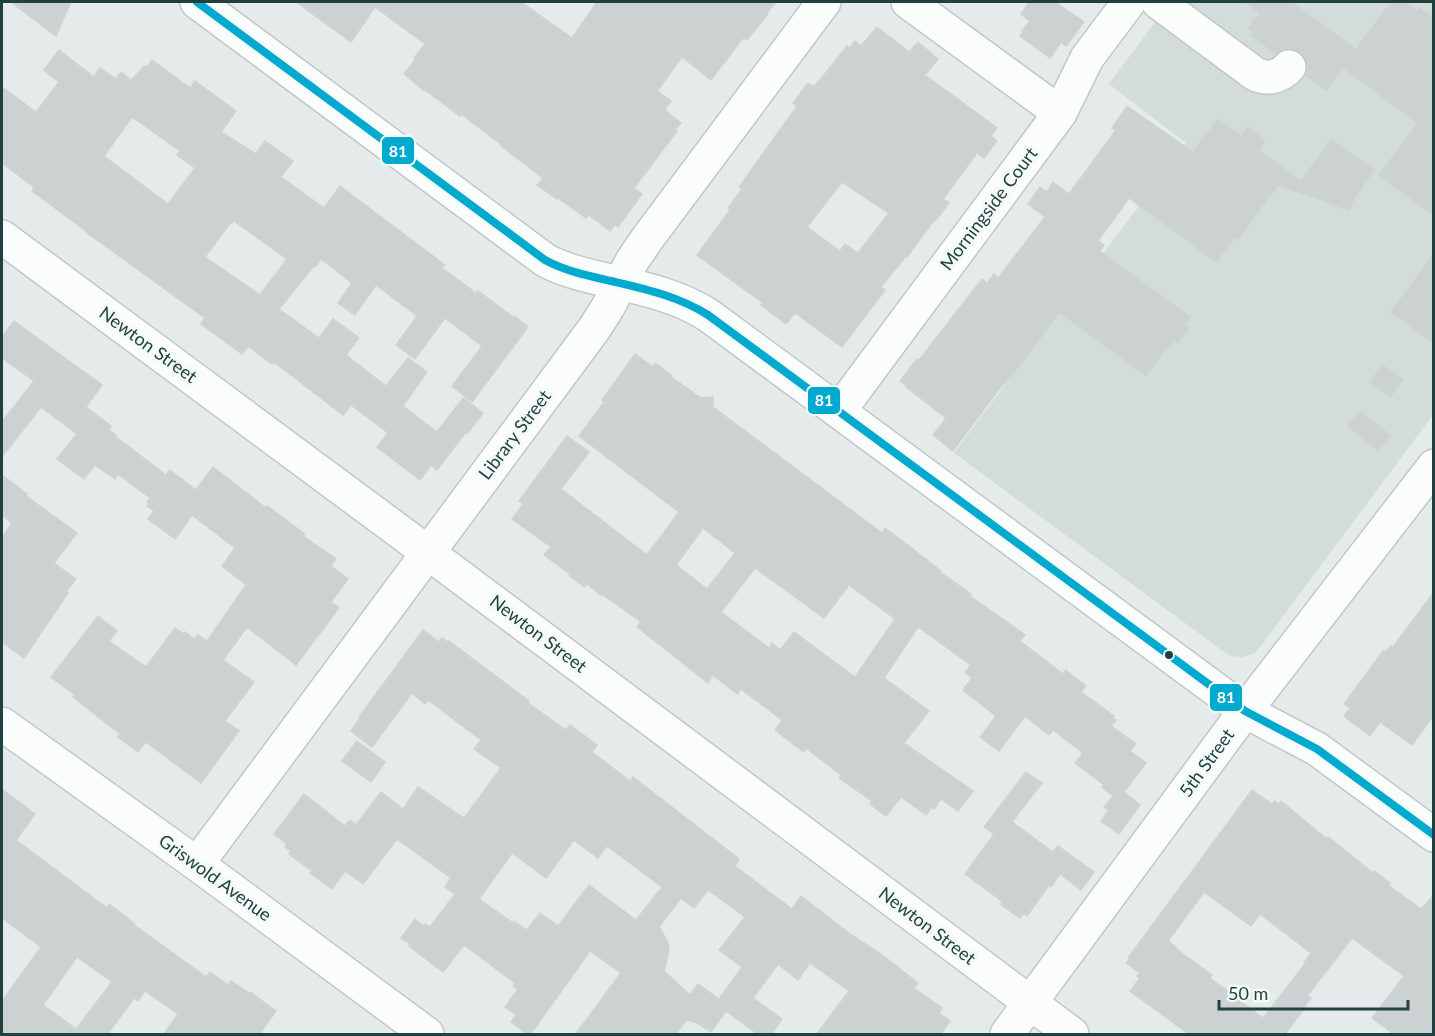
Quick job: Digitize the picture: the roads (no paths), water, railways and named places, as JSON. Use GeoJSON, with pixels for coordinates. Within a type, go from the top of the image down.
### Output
{"type":"FeatureCollection","features":[{"type":"Feature","properties":{"kind":"street"},"geometry":{"type":"LineString","coordinates":[[197,2],[545,260],[561,267],[673,297],[697,308],[1245,711],[1317,749],[1434,836]]}},
{"type":"Feature","properties":{"kind":"street","name":"Library Street"},"geometry":{"type":"LineString","coordinates":[[197,864],[594,329],[647,239],[824,2]]}},
{"type":"Feature","properties":{"kind":"street"},"geometry":{"type":"LineString","coordinates":[[908,2],[1060,113]]}},
{"type":"Feature","properties":{"kind":"street","name":"Morningside Court"},"geometry":{"type":"LineString","coordinates":[[839,411],[1060,113],[1092,52],[1129,2]]}},
{"type":"Feature","properties":{"kind":"street"},"geometry":{"type":"LineString","coordinates":[[1158,2],[1255,74],[1264,77],[1274,76],[1283,73],[1289,67]]}},
{"type":"Feature","properties":{"kind":"street","name":"Newton Street"},"geometry":{"type":"LineString","coordinates":[[2,237],[428,552],[1072,1035]]}},
{"type":"Feature","properties":{"kind":"street","name":"5th Street"},"geometry":{"type":"LineString","coordinates":[[1007,1035],[1245,711],[1434,466]]}},
{"type":"Feature","properties":{"kind":"street","name":"Griswold Avenue"},"geometry":{"type":"LineString","coordinates":[[5,732],[197,864],[427,1035]]}}]}
